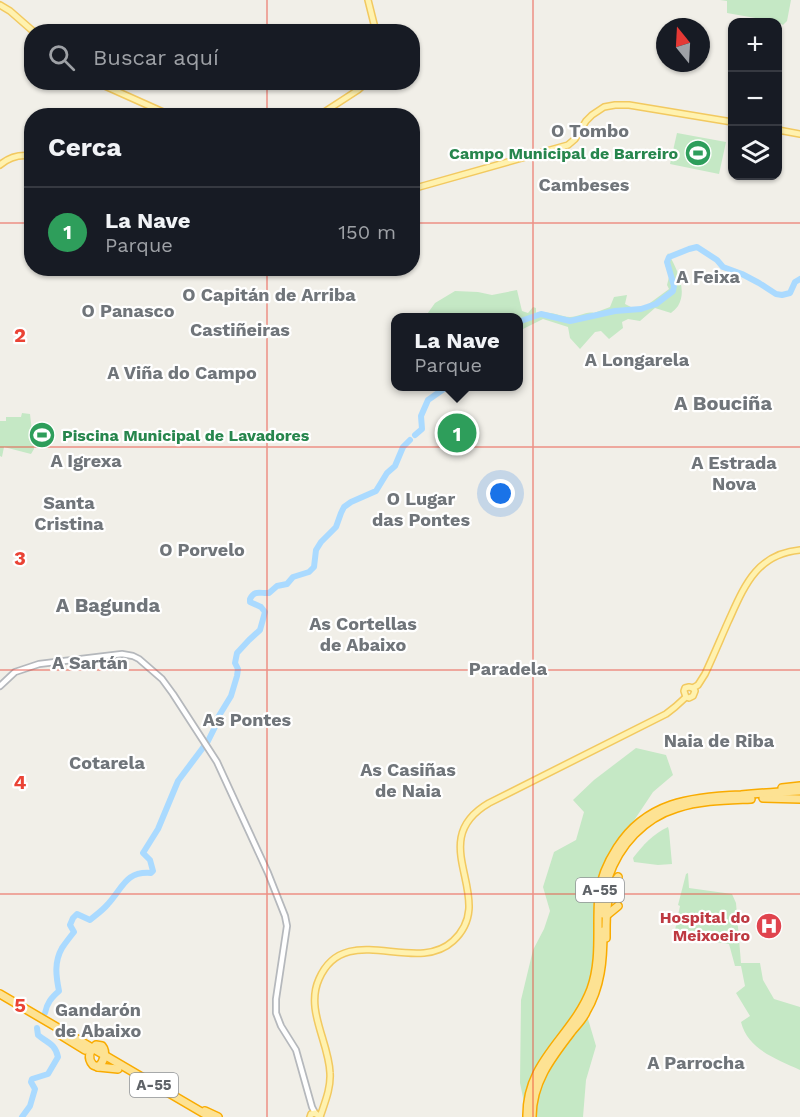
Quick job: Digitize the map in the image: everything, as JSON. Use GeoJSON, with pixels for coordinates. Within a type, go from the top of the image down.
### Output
{"type":"FeatureCollection","features":[{"type":"Feature","properties":{"kind":"highway"},"geometry":{"type":"LineString","coordinates":[[742,794],[754,790],[800,786]]}},
{"type":"Feature","properties":{"kind":"highway","name":"A-55"},"geometry":{"type":"LineString","coordinates":[[527,1117],[532,1085],[540,1066],[580,1013],[591,988],[597,963],[599,892],[608,861],[620,842],[640,822],[682,801],[742,794],[800,795]]}},
{"type":"Feature","properties":{"kind":"highway","name":"A-55"},"geometry":{"type":"LineString","coordinates":[[593,998],[603,960],[603,913],[606,886],[614,863],[632,836],[651,820],[679,807],[700,803],[800,795]]}},
{"type":"Feature","properties":{"kind":"highway","name":"A-55"},"geometry":{"type":"LineString","coordinates":[[532,1117],[534,1097],[540,1077],[552,1057],[586,1013],[602,979],[614,911],[610,891],[618,877]]}},
{"type":"Feature","properties":{"kind":"highway","name":"A-55"},"geometry":{"type":"LineString","coordinates":[[0,996],[90,1051],[102,1050],[112,1060],[210,1117]]}},
{"type":"Feature","properties":{"kind":"highway"},"geometry":{"type":"LineString","coordinates":[[98,1067],[102,1050],[96,1045],[90,1051],[93,1065],[98,1067],[118,1069]]}},
{"type":"Feature","properties":{"kind":"highway","name":"A-55"},"geometry":{"type":"LineString","coordinates":[[102,1050],[118,1069],[202,1117]]}},
{"type":"Feature","properties":{"kind":"highway"},"geometry":{"type":"LineString","coordinates":[[197,1108],[218,1117]]}},
{"type":"Feature","properties":{"kind":"main road"},"geometry":{"type":"LineString","coordinates":[[368,0],[374,24]]}},
{"type":"Feature","properties":{"kind":"main road"},"geometry":{"type":"LineString","coordinates":[[0,5],[25,24]]}},
{"type":"Feature","properties":{"kind":"main road"},"geometry":{"type":"LineString","coordinates":[[114,90],[154,108]]}},
{"type":"Feature","properties":{"kind":"main road"},"geometry":{"type":"LineString","coordinates":[[330,108],[358,90]]}},
{"type":"Feature","properties":{"kind":"main road"},"geometry":{"type":"LineString","coordinates":[[420,187],[568,145],[592,115],[609,106],[629,105],[728,121]]}},
{"type":"Feature","properties":{"kind":"main road"},"geometry":{"type":"LineString","coordinates":[[782,131],[800,134]]}},
{"type":"Feature","properties":{"kind":"main road"},"geometry":{"type":"LineString","coordinates":[[0,165],[13,157],[24,155]]}},
{"type":"Feature","properties":{"kind":"main road"},"geometry":{"type":"LineString","coordinates":[[315,1113],[323,1104],[330,1084],[330,1070],[315,1009],[319,979],[328,965],[338,957],[357,950],[426,954],[450,944],[464,928],[469,914],[470,901],[459,849],[462,832],[471,816],[489,803],[666,714],[686,697],[693,696],[695,691],[693,688],[698,685],[705,674],[748,580],[770,559],[787,552],[800,550]]}},
{"type":"Feature","properties":{"kind":"street"},"geometry":{"type":"LineString","coordinates":[[0,686],[15,672],[39,664],[113,655],[133,656],[139,659],[167,685],[217,762],[266,869],[286,920],[275,1010],[281,1026],[297,1053],[315,1113]]}},
{"type":"Feature","properties":{"kind":"street"},"geometry":{"type":"LineString","coordinates":[[315,1113],[317,1106],[323,1104]]}},
{"type":"Feature","properties":{"kind":"green space"},"geometry":{"type":"Polygon","coordinates":[[[720,0],[791,0],[787,21],[783,25],[782,18],[755,18],[727,13],[727,1],[720,0]]]}},
{"type":"Feature","properties":{"kind":"green space","name":"Campo Municipal de Barreiro"},"geometry":{"type":"Polygon","coordinates":[[[677,133],[726,142],[719,174],[670,164],[677,133]]]}},
{"type":"Feature","properties":{"kind":"green space"},"geometry":{"type":"Polygon","coordinates":[[[668,253],[677,272],[682,293],[678,306],[671,313],[655,308],[640,321],[628,319],[622,322],[623,328],[609,339],[601,331],[595,332],[580,349],[570,338],[568,327],[543,319],[523,329],[523,313],[428,313],[435,303],[455,291],[492,295],[517,290],[522,311],[528,313],[533,307],[536,308],[536,313],[570,317],[594,313],[610,307],[614,297],[627,295],[625,304],[639,311],[669,289],[667,285],[669,277],[665,264],[668,253]]]}},
{"type":"Feature","properties":{"kind":"green space"},"geometry":{"type":"Polygon","coordinates":[[[22,413],[30,414],[34,449],[31,454],[4,447],[2,457],[0,456],[0,421],[6,421],[6,417],[21,417],[22,413]]]}},
{"type":"Feature","properties":{"kind":"green space"},"geometry":{"type":"Polygon","coordinates":[[[636,748],[666,755],[673,775],[653,792],[610,852],[601,871],[594,900],[594,950],[590,980],[579,1005],[588,1019],[596,1046],[586,1080],[583,1117],[527,1117],[520,1083],[521,1000],[533,950],[550,911],[543,887],[554,852],[576,840],[584,812],[573,800],[594,780],[636,748]]]}},
{"type":"Feature","properties":{"kind":"green space"},"geometry":{"type":"Polygon","coordinates":[[[668,827],[672,864],[634,862],[633,858],[645,844],[668,827]]]}},
{"type":"Feature","properties":{"kind":"green space"},"geometry":{"type":"Polygon","coordinates":[[[688,873],[689,888],[732,894],[736,903],[741,963],[760,963],[763,980],[774,999],[800,1007],[800,1070],[764,1052],[750,1040],[745,1032],[741,1022],[750,1016],[736,993],[745,986],[741,966],[735,966],[729,944],[673,940],[680,906],[678,905],[688,873]]]}},
{"type":"Feature","properties":{"kind":"waterway"},"geometry":{"type":"LineString","coordinates":[[523,320],[541,314],[570,321],[615,311],[641,309],[656,304],[673,291],[674,286],[667,262],[669,257],[697,247],[717,260],[723,267],[742,274],[776,294],[790,293],[795,282],[800,279]]}},
{"type":"Feature","properties":{"kind":"waterway"},"geometry":{"type":"LineString","coordinates":[[415,435],[422,429],[421,416],[428,400],[441,391]]}},
{"type":"Feature","properties":{"kind":"waterway"},"geometry":{"type":"LineString","coordinates":[[45,1013],[50,1001],[59,991],[57,964],[62,948],[74,932],[70,925],[73,918],[77,914],[90,920],[106,906],[130,878],[153,871],[150,860],[143,853],[158,829],[178,781],[208,741],[217,719],[231,696],[238,669],[235,663],[237,653],[260,630],[265,612],[261,607],[250,602],[250,599],[256,593],[269,593],[277,586],[287,584],[293,577],[309,572],[314,567],[316,550],[336,527],[344,507],[376,491],[387,473],[395,466],[403,447],[410,440]]}},
{"type":"Feature","properties":{"kind":"waterway"},"geometry":{"type":"LineString","coordinates":[[22,1117],[30,1106],[35,1089],[31,1082],[32,1079],[48,1074],[58,1057],[53,1046],[38,1035],[37,1028]]}},
{"type":"Feature","properties":{"kind":"place","name":"Campo Municipal de Barreiro"},"geometry":{"type":"Point","coordinates":[698,153]}},
{"type":"Feature","properties":{"kind":"place","name":"La Nave"},"geometry":{"type":"Point","coordinates":[457,433]}},
{"type":"Feature","properties":{"kind":"place","name":"Piscina Municipal de Lavadores"},"geometry":{"type":"Point","coordinates":[42,435]}},
{"type":"Feature","properties":{"kind":"place","name":"Hospital do Meixoeiro"},"geometry":{"type":"Point","coordinates":[769,926]}},
{"type":"Feature","properties":{"kind":"district","name":"O Tombo"},"geometry":{"type":"Point","coordinates":[590,131]}},
{"type":"Feature","properties":{"kind":"district","name":"Cambeses"},"geometry":{"type":"Point","coordinates":[584,185]}},
{"type":"Feature","properties":{"kind":"district","name":"A Feixa"},"geometry":{"type":"Point","coordinates":[708,277]}},
{"type":"Feature","properties":{"kind":"district","name":"O Capitán de Arriba"},"geometry":{"type":"Point","coordinates":[269,295]}},
{"type":"Feature","properties":{"kind":"district","name":"O Panasco"},"geometry":{"type":"Point","coordinates":[128,311]}},
{"type":"Feature","properties":{"kind":"district","name":"Castiñeiras"},"geometry":{"type":"Point","coordinates":[240,330]}},
{"type":"Feature","properties":{"kind":"district","name":"A Longarela"},"geometry":{"type":"Point","coordinates":[637,360]}},
{"type":"Feature","properties":{"kind":"district","name":"A Viña do Campo"},"geometry":{"type":"Point","coordinates":[182,373]}},
{"type":"Feature","properties":{"kind":"district","name":"A Bouciña"},"geometry":{"type":"Point","coordinates":[723,403]}},
{"type":"Feature","properties":{"kind":"district","name":"A Igrexa"},"geometry":{"type":"Point","coordinates":[86,461]}},
{"type":"Feature","properties":{"kind":"district","name":"A Estrada Nova"},"geometry":{"type":"Point","coordinates":[734,473]}},
{"type":"Feature","properties":{"kind":"district","name":"O Lugar das Pontes"},"geometry":{"type":"Point","coordinates":[421,509]}},
{"type":"Feature","properties":{"kind":"district","name":"Santa Cristina"},"geometry":{"type":"Point","coordinates":[69,513]}},
{"type":"Feature","properties":{"kind":"district","name":"O Porvelo"},"geometry":{"type":"Point","coordinates":[202,550]}},
{"type":"Feature","properties":{"kind":"district","name":"A Bagunda"},"geometry":{"type":"Point","coordinates":[108,605]}},
{"type":"Feature","properties":{"kind":"district","name":"As Cortellas de Abaixo"},"geometry":{"type":"Point","coordinates":[363,634]}},
{"type":"Feature","properties":{"kind":"district","name":"A Sartán"},"geometry":{"type":"Point","coordinates":[90,663]}},
{"type":"Feature","properties":{"kind":"district","name":"Paradela"},"geometry":{"type":"Point","coordinates":[508,669]}},
{"type":"Feature","properties":{"kind":"district","name":"As Pontes"},"geometry":{"type":"Point","coordinates":[247,720]}},
{"type":"Feature","properties":{"kind":"district","name":"Naia de Riba"},"geometry":{"type":"Point","coordinates":[719,741]}},
{"type":"Feature","properties":{"kind":"district","name":"Cotarela"},"geometry":{"type":"Point","coordinates":[107,763]}},
{"type":"Feature","properties":{"kind":"district","name":"As Casiñas de Naia"},"geometry":{"type":"Point","coordinates":[408,780]}},
{"type":"Feature","properties":{"kind":"district","name":"Gandarón de Abaixo"},"geometry":{"type":"Point","coordinates":[98,1020]}},
{"type":"Feature","properties":{"kind":"district","name":"A Parrocha"},"geometry":{"type":"Point","coordinates":[696,1063]}}]}
